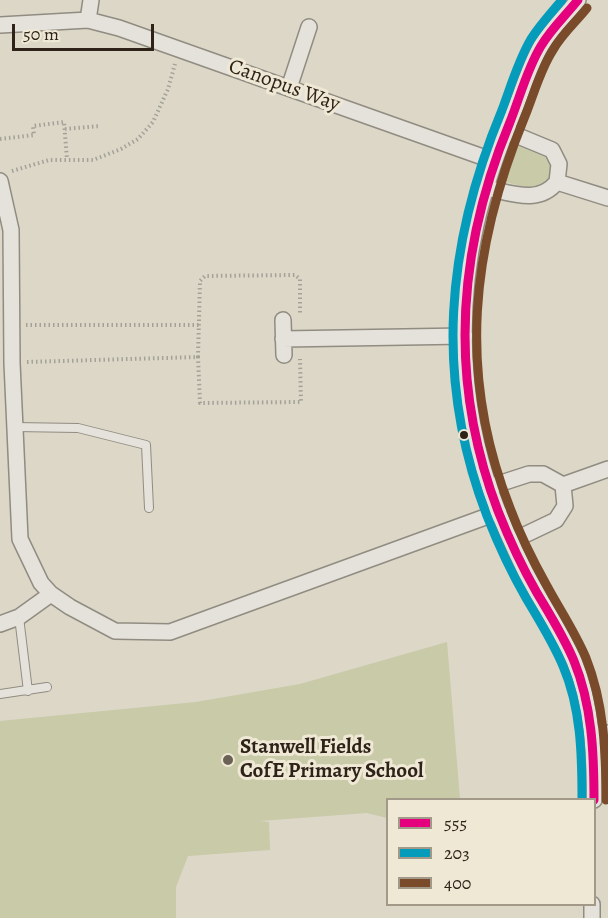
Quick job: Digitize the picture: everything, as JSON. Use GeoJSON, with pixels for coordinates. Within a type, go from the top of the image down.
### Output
{"type":"FeatureCollection","features":[{"type":"Feature","properties":{"kind":"street"},"geometry":{"type":"LineString","coordinates":[[88,20],[91,0]]}},
{"type":"Feature","properties":{"kind":"street"},"geometry":{"type":"LineString","coordinates":[[578,0],[541,45],[494,161],[471,254],[466,296],[465,336],[470,408],[477,447],[489,487],[525,570],[575,663],[592,736],[595,766],[594,798]]}},
{"type":"Feature","properties":{"kind":"street","name":"Canopus Way"},"geometry":{"type":"LineString","coordinates":[[0,26],[88,20],[179,49],[494,161]]}},
{"type":"Feature","properties":{"kind":"street"},"geometry":{"type":"LineString","coordinates":[[289,88],[309,27]]}},
{"type":"Feature","properties":{"kind":"street"},"geometry":{"type":"LineString","coordinates":[[486,188],[533,196],[544,194],[557,182],[559,164],[552,150],[506,132]]}},
{"type":"Feature","properties":{"kind":"street"},"geometry":{"type":"LineString","coordinates":[[5,176],[11,230],[12,325],[6,363],[15,427],[20,539],[42,582],[51,594],[70,607],[115,631],[170,632],[499,512]]}},
{"type":"Feature","properties":{"kind":"street"},"geometry":{"type":"LineString","coordinates":[[557,182],[608,198]]}},
{"type":"Feature","properties":{"kind":"street"},"geometry":{"type":"LineString","coordinates":[[283,320],[284,347],[300,339],[465,336]]}},
{"type":"Feature","properties":{"kind":"street"},"geometry":{"type":"LineString","coordinates":[[562,486],[608,469]]}},
{"type":"Feature","properties":{"kind":"street"},"geometry":{"type":"LineString","coordinates":[[489,487],[529,474],[543,474],[562,486],[565,506],[556,520],[512,540]]}},
{"type":"Feature","properties":{"kind":"street"},"geometry":{"type":"LineString","coordinates":[[0,624],[19,617],[51,594]]}},
{"type":"Feature","properties":{"kind":"street"},"geometry":{"type":"LineString","coordinates":[[592,736],[608,733]]}},
{"type":"Feature","properties":{"kind":"lane"},"geometry":{"type":"LineString","coordinates":[[15,427],[78,428],[146,445],[150,508]]}},
{"type":"Feature","properties":{"kind":"lane"},"geometry":{"type":"LineString","coordinates":[[19,617],[28,691]]}},
{"type":"Feature","properties":{"kind":"lane"},"geometry":{"type":"LineString","coordinates":[[0,694],[47,687]]}},
{"type":"Feature","properties":{"kind":"path"},"geometry":{"type":"LineString","coordinates":[[5,176],[49,160],[93,160],[121,149],[138,139],[153,122],[168,89],[179,49]]}},
{"type":"Feature","properties":{"kind":"path"},"geometry":{"type":"LineString","coordinates":[[0,139],[34,135],[33,126],[64,122],[67,159]]}},
{"type":"Feature","properties":{"kind":"path"},"geometry":{"type":"LineString","coordinates":[[64,129],[100,126]]}},
{"type":"Feature","properties":{"kind":"path"},"geometry":{"type":"LineString","coordinates":[[295,275],[300,279],[301,402],[200,403],[199,325],[200,281],[205,276],[295,275]]}},
{"type":"Feature","properties":{"kind":"path"},"geometry":{"type":"LineString","coordinates":[[12,325],[199,325]]}},
{"type":"Feature","properties":{"kind":"path"},"geometry":{"type":"LineString","coordinates":[[6,363],[198,357]]}},
{"type":"Feature","properties":{"kind":"green space"},"geometry":{"type":"Polygon","coordinates":[[[513,144],[545,157],[551,168],[549,181],[530,187],[499,180],[513,144]]]}},
{"type":"Feature","properties":{"kind":"green space","name":"Stanwell Fields CofE Primary School"},"geometry":{"type":"Polygon","coordinates":[[[447,642],[460,798],[386,798],[386,818],[367,813],[259,821],[269,822],[270,850],[188,856],[176,887],[176,918],[0,918],[0,721],[196,702],[300,684],[447,642]]]}},
{"type":"Feature","properties":{"kind":"transit line","name":"203"},"geometry":{"type":"LineString","coordinates":[[562,0],[526,47],[483,161],[469,211],[459,261],[454,312],[454,362],[459,413],[470,464],[487,516],[520,588],[555,648],[574,698],[582,766],[582,798]]}},
{"type":"Feature","properties":{"kind":"transit line","name":"555"},"geometry":{"type":"LineString","coordinates":[[578,0],[549,34],[536,55],[492,170],[479,218],[470,267],[465,315],[466,364],[471,413],[482,462],[511,542],[566,643],[580,678],[591,729],[594,798]]}},
{"type":"Feature","properties":{"kind":"transit line","name":"400"},"geometry":{"type":"LineString","coordinates":[[587,8],[548,58],[507,165],[492,214],[483,262],[477,311],[477,359],[482,408],[493,458],[510,508],[532,557],[582,648],[597,692],[603,728],[606,800]]}},
{"type":"Feature","properties":{"kind":"place","name":"Stanwell Fields CofE Primary School"},"geometry":{"type":"Point","coordinates":[228,760]}}]}
